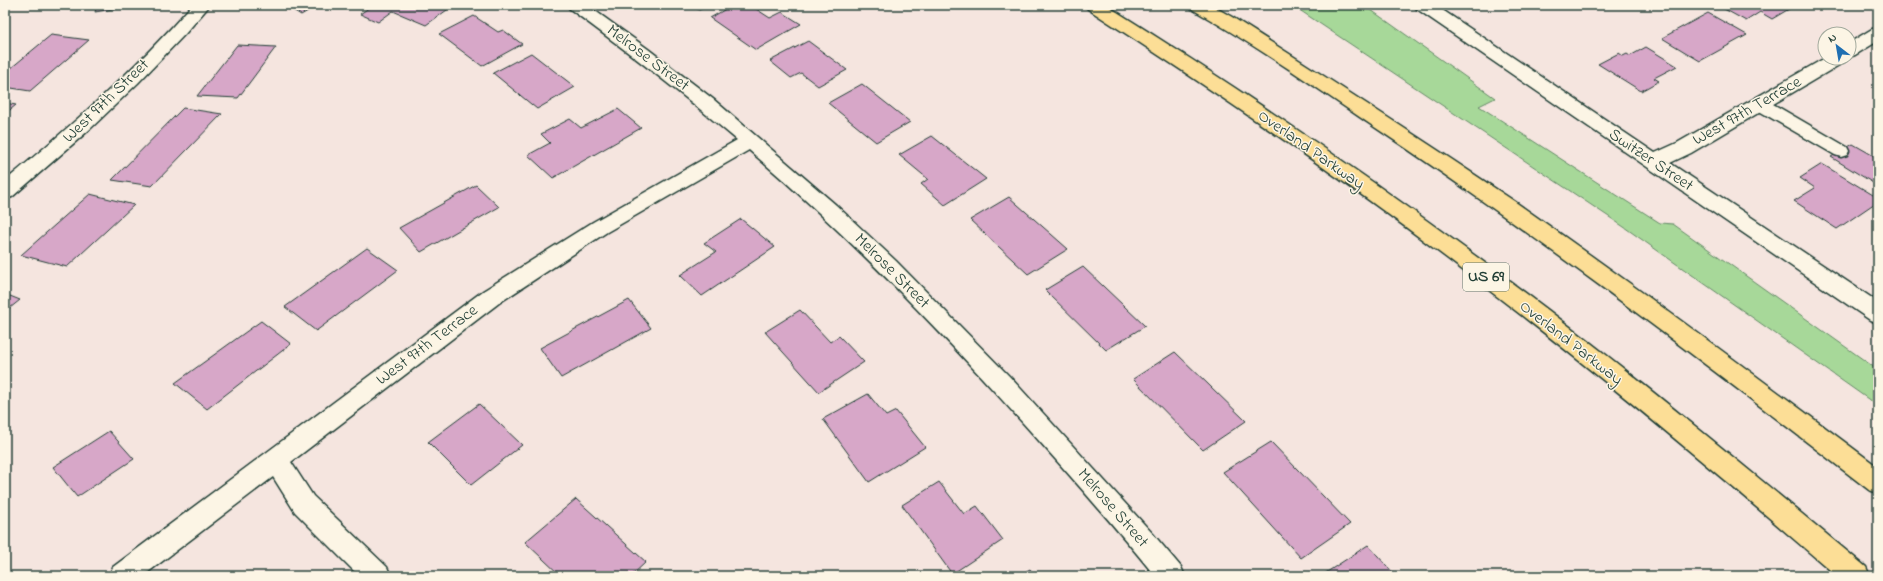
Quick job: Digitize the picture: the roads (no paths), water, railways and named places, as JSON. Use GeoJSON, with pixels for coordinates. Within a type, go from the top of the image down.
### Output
{"type":"FeatureCollection","features":[{"type":"Feature","properties":{"kind":"highway","name":"Overland Parkway"},"geometry":{"type":"LineString","coordinates":[[1094,5],[1163,48],[1284,130],[1399,212],[1526,307],[1683,431],[1857,576]]}},
{"type":"Feature","properties":{"kind":"highway"},"geometry":{"type":"LineString","coordinates":[[1198,5],[1226,21]]}},
{"type":"Feature","properties":{"kind":"highway"},"geometry":{"type":"LineString","coordinates":[[1203,5],[1398,133],[1508,208],[1660,319],[1878,482]]}},
{"type":"Feature","properties":{"kind":"street","name":"West 97th Street"},"geometry":{"type":"LineString","coordinates":[[5,192],[63,142],[128,82],[186,23],[201,5]]}},
{"type":"Feature","properties":{"kind":"street","name":"Melrose Street"},"geometry":{"type":"LineString","coordinates":[[576,5],[693,92],[838,218],[904,281],[1012,393],[1144,541],[1172,576]]}},
{"type":"Feature","properties":{"kind":"street","name":"Switzer Street"},"geometry":{"type":"LineString","coordinates":[[1423,5],[1878,314]]}},
{"type":"Feature","properties":{"kind":"street"},"geometry":{"type":"LineString","coordinates":[[1857,46],[1878,33]]}},
{"type":"Feature","properties":{"kind":"street","name":"West 97th Terrace"},"geometry":{"type":"LineString","coordinates":[[1654,162],[1684,148],[1824,66]]}},
{"type":"Feature","properties":{"kind":"street","name":"West 97th Terrace"},"geometry":{"type":"LineString","coordinates":[[122,576],[491,297],[600,227],[750,141]]}},
{"type":"Feature","properties":{"kind":"street"},"geometry":{"type":"LineString","coordinates":[[275,459],[304,504],[378,576]]}},
{"type":"Feature","properties":{"kind":"lane"},"geometry":{"type":"LineString","coordinates":[[1760,104],[1841,151]]}}]}
